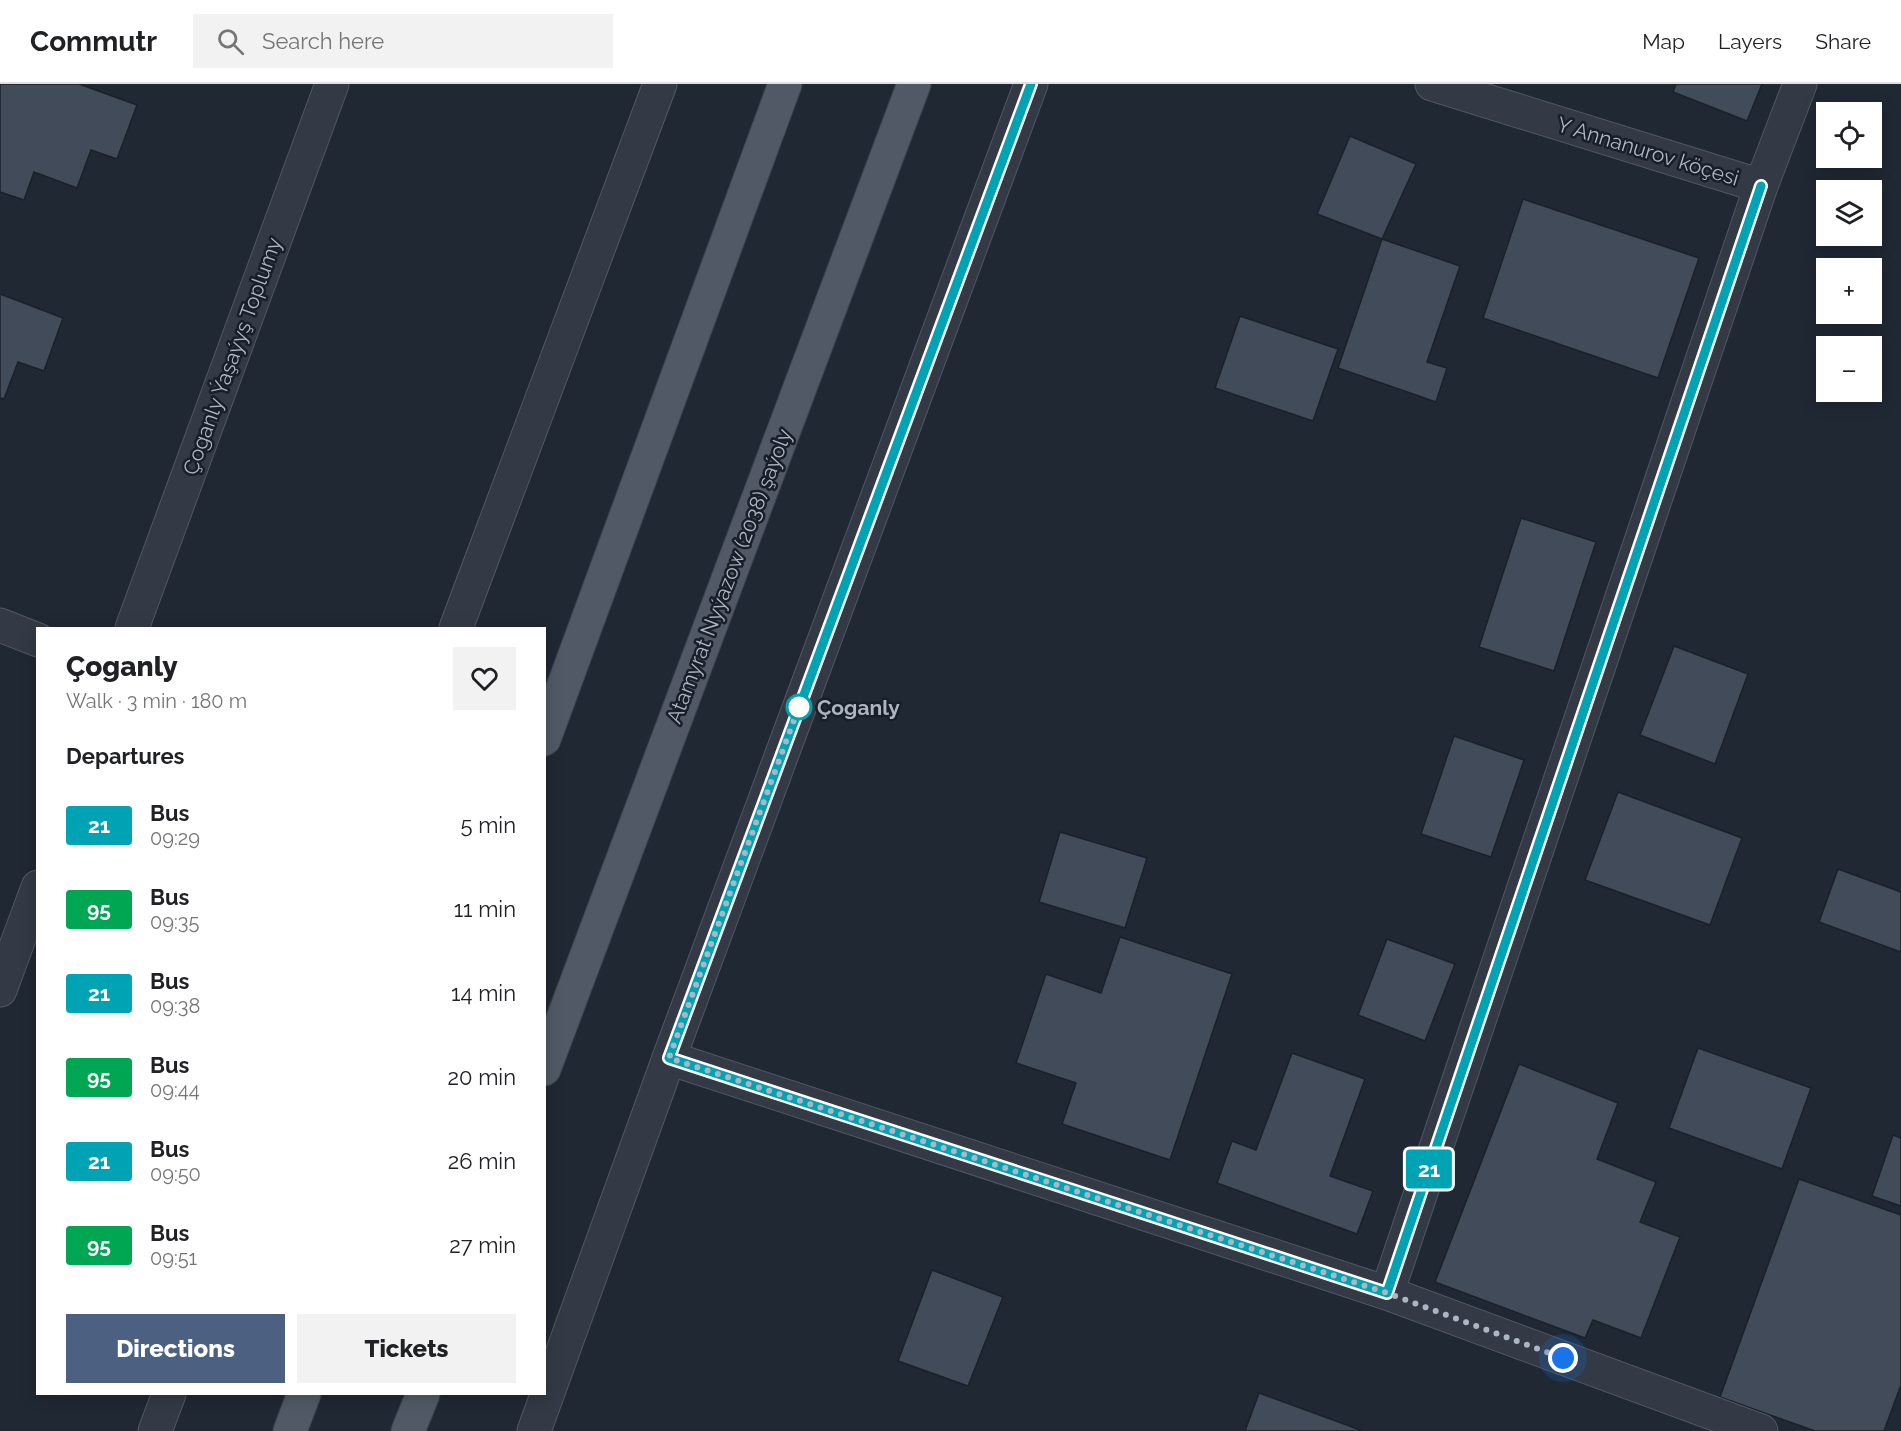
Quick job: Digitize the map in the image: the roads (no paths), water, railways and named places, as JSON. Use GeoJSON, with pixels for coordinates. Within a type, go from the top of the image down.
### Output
{"type":"FeatureCollection","features":[{"type":"Feature","properties":{"kind":"main road"},"geometry":{"type":"LineString","coordinates":[[546,734],[785,84]]}},
{"type":"Feature","properties":{"kind":"main road","name":"Atamyrat Nyýazow (2038) şaýoly"},"geometry":{"type":"LineString","coordinates":[[546,1064],[914,84]]}},
{"type":"Feature","properties":{"kind":"main road"},"geometry":{"type":"LineString","coordinates":[[290,1431],[304,1395]]}},
{"type":"Feature","properties":{"kind":"main road"},"geometry":{"type":"LineString","coordinates":[[408,1431],[423,1395]]}},
{"type":"Feature","properties":{"kind":"street","name":"Çoganly Ýaşaýyş Toplumy"},"geometry":{"type":"LineString","coordinates":[[132,627],[332,84]]}},
{"type":"Feature","properties":{"kind":"street"},"geometry":{"type":"LineString","coordinates":[[456,627],[660,84]]}},
{"type":"Feature","properties":{"kind":"street"},"geometry":{"type":"LineString","coordinates":[[534,1431],[669,1058],[1031,84]]}},
{"type":"Feature","properties":{"kind":"street","name":"Y Annanurov köçesi"},"geometry":{"type":"LineString","coordinates":[[1441,86],[1761,186],[1800,84]]}},
{"type":"Feature","properties":{"kind":"street"},"geometry":{"type":"LineString","coordinates":[[1387,1293],[1761,186]]}},
{"type":"Feature","properties":{"kind":"street"},"geometry":{"type":"LineString","coordinates":[[0,625],[36,639]]}},
{"type":"Feature","properties":{"kind":"street"},"geometry":{"type":"LineString","coordinates":[[0,990],[36,892]]}},
{"type":"Feature","properties":{"kind":"street"},"geometry":{"type":"LineString","coordinates":[[669,1058],[1387,1293],[1761,1431]]}},
{"type":"Feature","properties":{"kind":"street"},"geometry":{"type":"LineString","coordinates":[[155,1431],[170,1395]]}},
{"type":"Feature","properties":{"kind":"place","name":"Çoganly"},"geometry":{"type":"Point","coordinates":[799,707]}}]}
